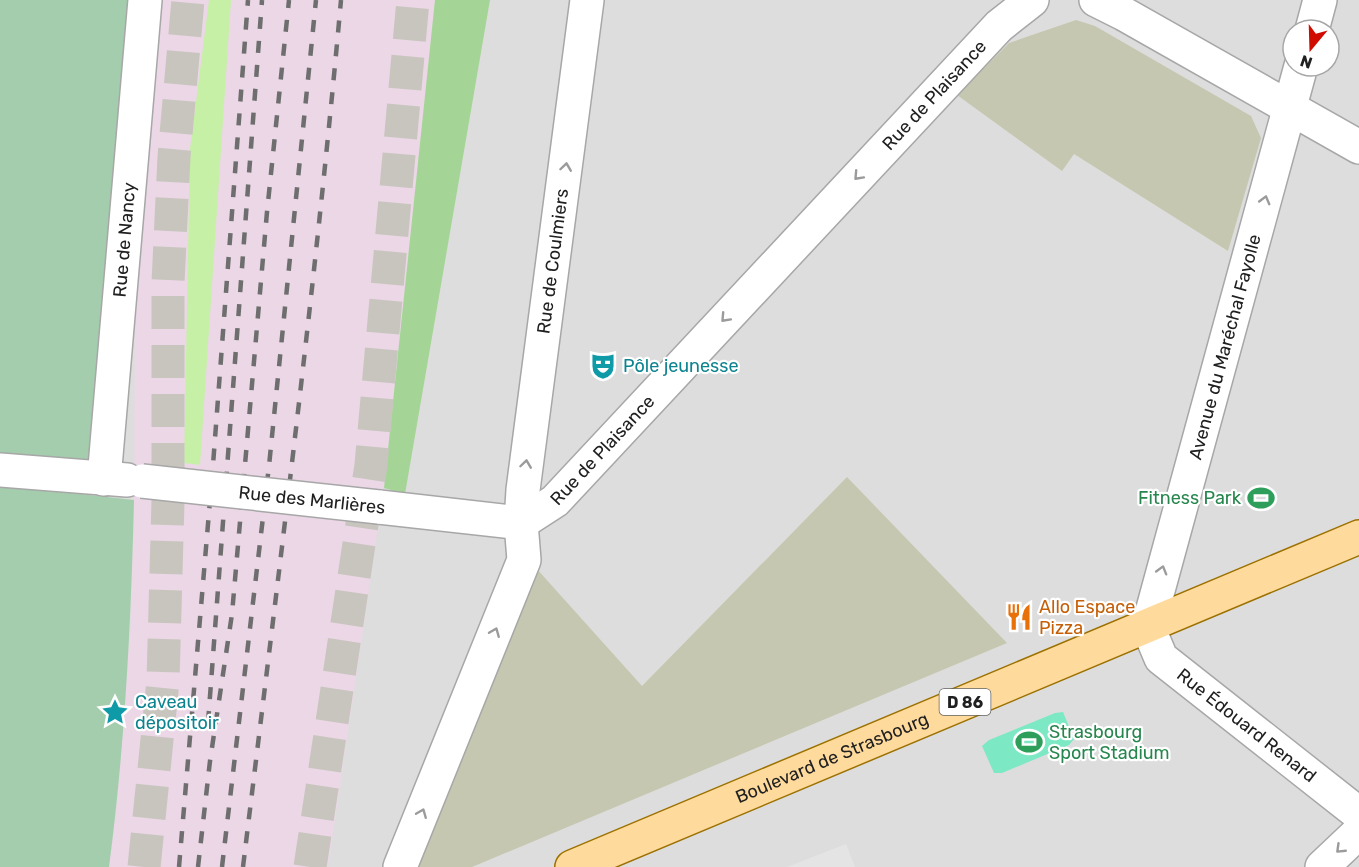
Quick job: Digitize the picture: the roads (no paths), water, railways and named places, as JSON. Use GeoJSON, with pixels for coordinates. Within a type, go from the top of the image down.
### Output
{"type":"FeatureCollection","features":[{"type":"Feature","properties":{"kind":"main road","name":"Boulevard de Strasbourg"},"geometry":{"type":"LineString","coordinates":[[572,867],[1359,537]]}},
{"type":"Feature","properties":{"kind":"street","name":"Rue de Nancy"},"geometry":{"type":"LineString","coordinates":[[104,479],[145,0]]}},
{"type":"Feature","properties":{"kind":"street","name":"Rue de Coulmiers"},"geometry":{"type":"LineString","coordinates":[[521,523],[524,478],[587,0]]}},
{"type":"Feature","properties":{"kind":"street","name":"Rue de Plaisance"},"geometry":{"type":"LineString","coordinates":[[521,523],[555,501],[999,26],[1032,0]]}},
{"type":"Feature","properties":{"kind":"street"},"geometry":{"type":"LineString","coordinates":[[1315,18],[1320,0]]}},
{"type":"Feature","properties":{"kind":"street"},"geometry":{"type":"LineString","coordinates":[[1120,5],[1359,147]]}},
{"type":"Feature","properties":{"kind":"street","name":"Avenue du Maréchal Fayolle"},"geometry":{"type":"LineString","coordinates":[[1148,627],[1298,78]]}},
{"type":"Feature","properties":{"kind":"street","name":"Rue des Marlières"},"geometry":{"type":"LineString","coordinates":[[0,470],[142,482],[521,523]]}},
{"type":"Feature","properties":{"kind":"street"},"geometry":{"type":"LineString","coordinates":[[400,867],[524,560],[521,523]]}},
{"type":"Feature","properties":{"kind":"street","name":"Rue Édouard Renard"},"geometry":{"type":"LineString","coordinates":[[1148,627],[1161,658],[1359,814]]}},
{"type":"Feature","properties":{"kind":"street"},"geometry":{"type":"LineString","coordinates":[[1322,867],[1359,832]]}},
{"type":"Feature","properties":{"kind":"tunnel"},"geometry":{"type":"LineString","coordinates":[[144,867],[163,681],[168,501],[168,283],[174,157],[188,0]]}},
{"type":"Feature","properties":{"kind":"tunnel"},"geometry":{"type":"LineString","coordinates":[[310,867],[371,465],[413,0]]}},
{"type":"Feature","properties":{"kind":"railway"},"geometry":{"type":"LineString","coordinates":[[179,867],[213,465],[248,0]]}},
{"type":"Feature","properties":{"kind":"railway"},"geometry":{"type":"LineString","coordinates":[[208,723],[262,0]]}},
{"type":"Feature","properties":{"kind":"railway"},"geometry":{"type":"LineString","coordinates":[[198,867],[210,761],[232,614],[267,212],[289,0]]}},
{"type":"Feature","properties":{"kind":"railway"},"geometry":{"type":"LineString","coordinates":[[222,867],[269,466],[316,0]]}},
{"type":"Feature","properties":{"kind":"railway"},"geometry":{"type":"LineString","coordinates":[[243,867],[308,326],[341,0]]}},
{"type":"Feature","properties":{"kind":"place","name":"Pôle jeunesse"},"geometry":{"type":"Point","coordinates":[603,366]}},
{"type":"Feature","properties":{"kind":"place","name":"Fitness Park"},"geometry":{"type":"Point","coordinates":[1261,498]}},
{"type":"Feature","properties":{"kind":"place","name":"Allo Espace Pizza"},"geometry":{"type":"Point","coordinates":[1019,617]}},
{"type":"Feature","properties":{"kind":"place","name":"Caveau dépositoir"},"geometry":{"type":"Point","coordinates":[115,712]}},
{"type":"Feature","properties":{"kind":"place","name":"Strasbourg Sport Stadium"},"geometry":{"type":"Point","coordinates":[1029,742]}}]}
